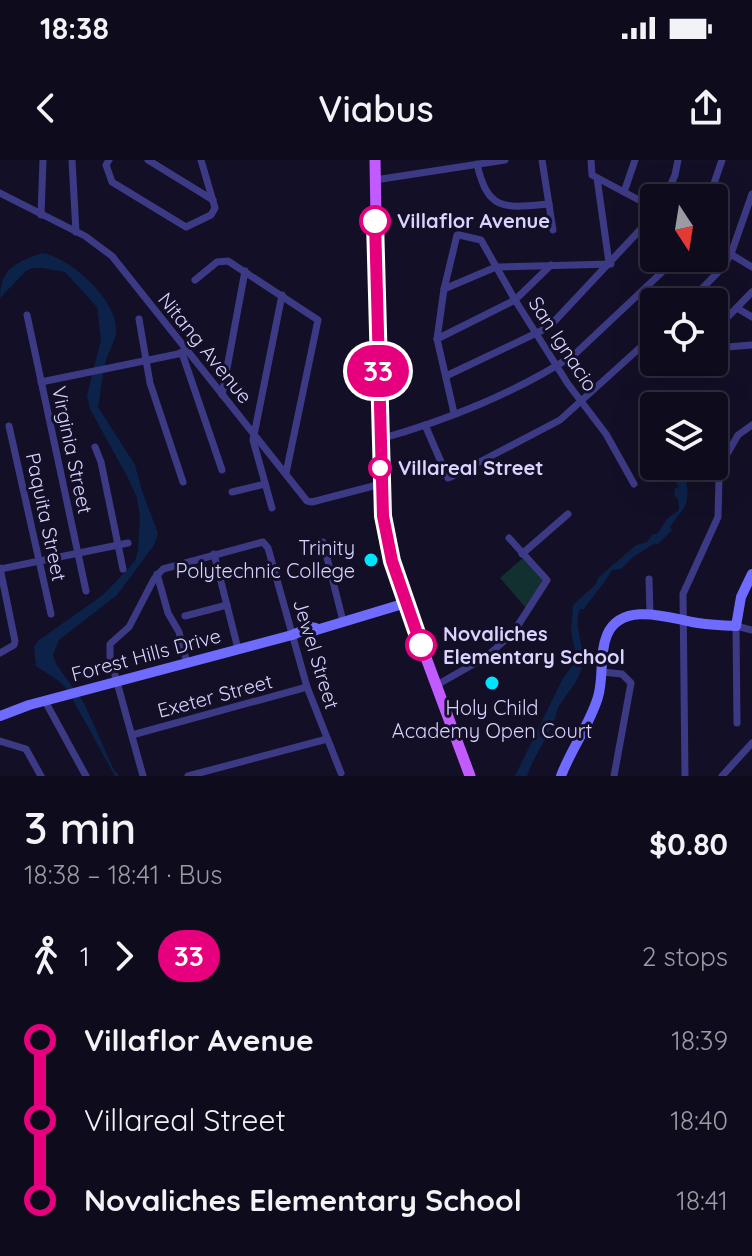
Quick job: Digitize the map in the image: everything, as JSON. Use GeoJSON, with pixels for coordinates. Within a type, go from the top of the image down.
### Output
{"type":"FeatureCollection","features":[{"type":"Feature","properties":{"kind":"main road"},"geometry":{"type":"LineString","coordinates":[[375,160],[381,484],[386,536],[466,775]]}},
{"type":"Feature","properties":{"kind":"street"},"geometry":{"type":"LineString","coordinates":[[41,215],[43,160]]}},
{"type":"Feature","properties":{"kind":"street"},"geometry":{"type":"LineString","coordinates":[[72,160],[76,232]]}},
{"type":"Feature","properties":{"kind":"street"},"geometry":{"type":"LineString","coordinates":[[148,160],[214,204]]}},
{"type":"Feature","properties":{"kind":"street"},"geometry":{"type":"LineString","coordinates":[[108,161],[112,182],[181,225],[192,225],[211,215],[214,204],[201,160]]}},
{"type":"Feature","properties":{"kind":"street"},"geometry":{"type":"LineString","coordinates":[[375,180],[505,160]]}},
{"type":"Feature","properties":{"kind":"street"},"geometry":{"type":"LineString","coordinates":[[542,160],[553,230]]}},
{"type":"Feature","properties":{"kind":"street"},"geometry":{"type":"LineString","coordinates":[[591,160],[590,170],[597,178],[640,201]]}},
{"type":"Feature","properties":{"kind":"street"},"geometry":{"type":"LineString","coordinates":[[624,192],[635,160]]}},
{"type":"Feature","properties":{"kind":"street"},"geometry":{"type":"LineString","coordinates":[[671,184],[678,160]]}},
{"type":"Feature","properties":{"kind":"street"},"geometry":{"type":"LineString","coordinates":[[714,184],[722,160]]}},
{"type":"Feature","properties":{"kind":"street"},"geometry":{"type":"LineString","coordinates":[[477,164],[482,188],[497,202],[519,206],[549,204]]}},
{"type":"Feature","properties":{"kind":"street"},"geometry":{"type":"LineString","coordinates":[[597,178],[610,264]]}},
{"type":"Feature","properties":{"kind":"street","name":"Nitang Avenue"},"geometry":{"type":"LineString","coordinates":[[0,193],[76,232],[112,256],[184,352],[309,502],[381,484]]}},
{"type":"Feature","properties":{"kind":"street"},"geometry":{"type":"LineString","coordinates":[[703,288],[731,254],[752,194]]}},
{"type":"Feature","properties":{"kind":"street"},"geometry":{"type":"LineString","coordinates":[[446,376],[549,327],[640,231]]}},
{"type":"Feature","properties":{"kind":"street","name":"San Ignacio"},"geometry":{"type":"LineString","coordinates":[[444,289],[457,235],[480,239],[557,366],[606,434],[634,484]]}},
{"type":"Feature","properties":{"kind":"street"},"geometry":{"type":"LineString","coordinates":[[728,252],[752,267]]}},
{"type":"Feature","properties":{"kind":"street"},"geometry":{"type":"LineString","coordinates":[[195,280],[222,260],[228,261],[318,320],[286,473]]}},
{"type":"Feature","properties":{"kind":"street"},"geometry":{"type":"LineString","coordinates":[[454,413],[437,339],[444,289],[496,267],[610,264]]}},
{"type":"Feature","properties":{"kind":"street"},"geometry":{"type":"LineString","coordinates":[[437,339],[515,300],[551,265]]}},
{"type":"Feature","properties":{"kind":"street"},"geometry":{"type":"LineString","coordinates":[[222,395],[245,271]]}},
{"type":"Feature","properties":{"kind":"street"},"geometry":{"type":"LineString","coordinates":[[380,439],[425,425],[537,378],[575,354],[662,272]]}},
{"type":"Feature","properties":{"kind":"street"},"geometry":{"type":"LineString","coordinates":[[728,317],[752,292]]}},
{"type":"Feature","properties":{"kind":"street"},"geometry":{"type":"LineString","coordinates":[[272,508],[255,451],[255,435],[282,295]]}},
{"type":"Feature","properties":{"kind":"street"},"geometry":{"type":"LineString","coordinates":[[737,308],[752,317]]}},
{"type":"Feature","properties":{"kind":"street","name":"Virginia Street"},"geometry":{"type":"LineString","coordinates":[[27,315],[86,591]]}},
{"type":"Feature","properties":{"kind":"street"},"geometry":{"type":"LineString","coordinates":[[139,319],[152,390],[183,482]]}},
{"type":"Feature","properties":{"kind":"street"},"geometry":{"type":"LineString","coordinates":[[728,347],[752,345]]}},
{"type":"Feature","properties":{"kind":"street"},"geometry":{"type":"LineString","coordinates":[[425,425],[448,478],[560,420],[640,348]]}},
{"type":"Feature","properties":{"kind":"street"},"geometry":{"type":"LineString","coordinates":[[41,382],[184,352],[222,470]]}},
{"type":"Feature","properties":{"kind":"street"},"geometry":{"type":"LineString","coordinates":[[685,776],[683,594],[718,517],[719,478],[723,461],[738,435],[752,425]]}},
{"type":"Feature","properties":{"kind":"street","name":"Paquita Street"},"geometry":{"type":"LineString","coordinates":[[9,426],[51,614]]}},
{"type":"Feature","properties":{"kind":"street"},"geometry":{"type":"LineString","coordinates":[[95,447],[101,462],[123,569]]}},
{"type":"Feature","properties":{"kind":"street"},"geometry":{"type":"LineString","coordinates":[[232,492],[265,484]]}},
{"type":"Feature","properties":{"kind":"street"},"geometry":{"type":"LineString","coordinates":[[522,554],[568,514]]}},
{"type":"Feature","properties":{"kind":"street"},"geometry":{"type":"LineString","coordinates":[[435,686],[486,657],[513,633],[547,580],[509,538]]}},
{"type":"Feature","properties":{"kind":"street","name":"Jewel Street"},"geometry":{"type":"LineString","coordinates":[[214,554],[265,542],[307,687],[341,773]]}},
{"type":"Feature","properties":{"kind":"street"},"geometry":{"type":"LineString","coordinates":[[323,542],[343,621]]}},
{"type":"Feature","properties":{"kind":"street"},"geometry":{"type":"LineString","coordinates":[[0,653],[14,645],[15,641],[0,568],[128,543]]}},
{"type":"Feature","properties":{"kind":"street"},"geometry":{"type":"LineString","coordinates":[[143,776],[109,648],[133,622],[157,574],[167,567],[214,554],[238,649]]}},
{"type":"Feature","properties":{"kind":"street"},"geometry":{"type":"LineString","coordinates":[[157,574],[187,663]]}},
{"type":"Feature","properties":{"kind":"street"},"geometry":{"type":"LineString","coordinates":[[737,723],[736,626],[741,597],[752,574]]}},
{"type":"Feature","properties":{"kind":"street"},"geometry":{"type":"LineString","coordinates":[[649,579],[650,614]]}},
{"type":"Feature","properties":{"kind":"street","name":"Forest Hills Drive"},"geometry":{"type":"LineString","coordinates":[[0,716],[406,603]]}},
{"type":"Feature","properties":{"kind":"street"},"geometry":{"type":"LineString","coordinates":[[185,616],[227,605]]}},
{"type":"Feature","properties":{"kind":"street"},"geometry":{"type":"LineString","coordinates":[[561,776],[594,709],[608,631],[625,619],[650,614],[752,630]]}},
{"type":"Feature","properties":{"kind":"street"},"geometry":{"type":"LineString","coordinates":[[602,672],[622,674],[631,683],[614,776]]}},
{"type":"Feature","properties":{"kind":"street","name":"Exeter Street"},"geometry":{"type":"LineString","coordinates":[[132,735],[307,687]]}},
{"type":"Feature","properties":{"kind":"street"},"geometry":{"type":"LineString","coordinates":[[45,701],[86,776]]}},
{"type":"Feature","properties":{"kind":"street"},"geometry":{"type":"LineString","coordinates":[[188,776],[327,739]]}},
{"type":"Feature","properties":{"kind":"street"},"geometry":{"type":"LineString","coordinates":[[0,741],[26,749],[41,776]]}},
{"type":"Feature","properties":{"kind":"street"},"geometry":{"type":"LineString","coordinates":[[722,776],[752,743]]}},
{"type":"Feature","properties":{"kind":"green space"},"geometry":{"type":"Polygon","coordinates":[[[523,558],[547,580],[526,608],[500,578],[523,558]]]}},
{"type":"Feature","properties":{"kind":"water"},"geometry":{"type":"Polygon","coordinates":[[[42,253],[79,272],[102,295],[110,308],[116,333],[105,363],[98,407],[135,465],[158,533],[154,545],[117,595],[59,640],[53,655],[84,703],[119,776],[115,776],[67,689],[36,666],[34,646],[39,640],[103,595],[135,561],[140,517],[137,498],[90,409],[87,395],[101,340],[97,307],[65,272],[42,268],[26,271],[0,298],[7,273],[42,253]]]}},
{"type":"Feature","properties":{"kind":"water"},"geometry":{"type":"Polygon","coordinates":[[[686,480],[687,496],[684,507],[670,527],[672,530],[657,545],[655,543],[633,557],[621,569],[612,570],[584,609],[580,609],[581,671],[558,708],[527,776],[515,776],[563,678],[577,660],[571,631],[573,605],[596,584],[598,578],[636,545],[647,542],[653,534],[657,534],[668,518],[679,510],[678,499],[674,495],[675,488],[679,487],[676,483],[686,480]]]}},
{"type":"Feature","properties":{"kind":"bus line","name":"33"},"geometry":{"type":"LineString","coordinates":[[375,221],[383,516],[392,561],[421,645]]}},
{"type":"Feature","properties":{"kind":"place","name":"Villaflor Avenue"},"geometry":{"type":"Point","coordinates":[375,221]}},
{"type":"Feature","properties":{"kind":"place","name":"Villareal Street"},"geometry":{"type":"Point","coordinates":[380,468]}},
{"type":"Feature","properties":{"kind":"place","name":"Trinity Polytechnic College"},"geometry":{"type":"Point","coordinates":[371,560]}},
{"type":"Feature","properties":{"kind":"place","name":"Novaliches Elementary School"},"geometry":{"type":"Point","coordinates":[421,645]}},
{"type":"Feature","properties":{"kind":"place","name":"Holy Child Academy Open Court"},"geometry":{"type":"Point","coordinates":[492,683]}}]}
